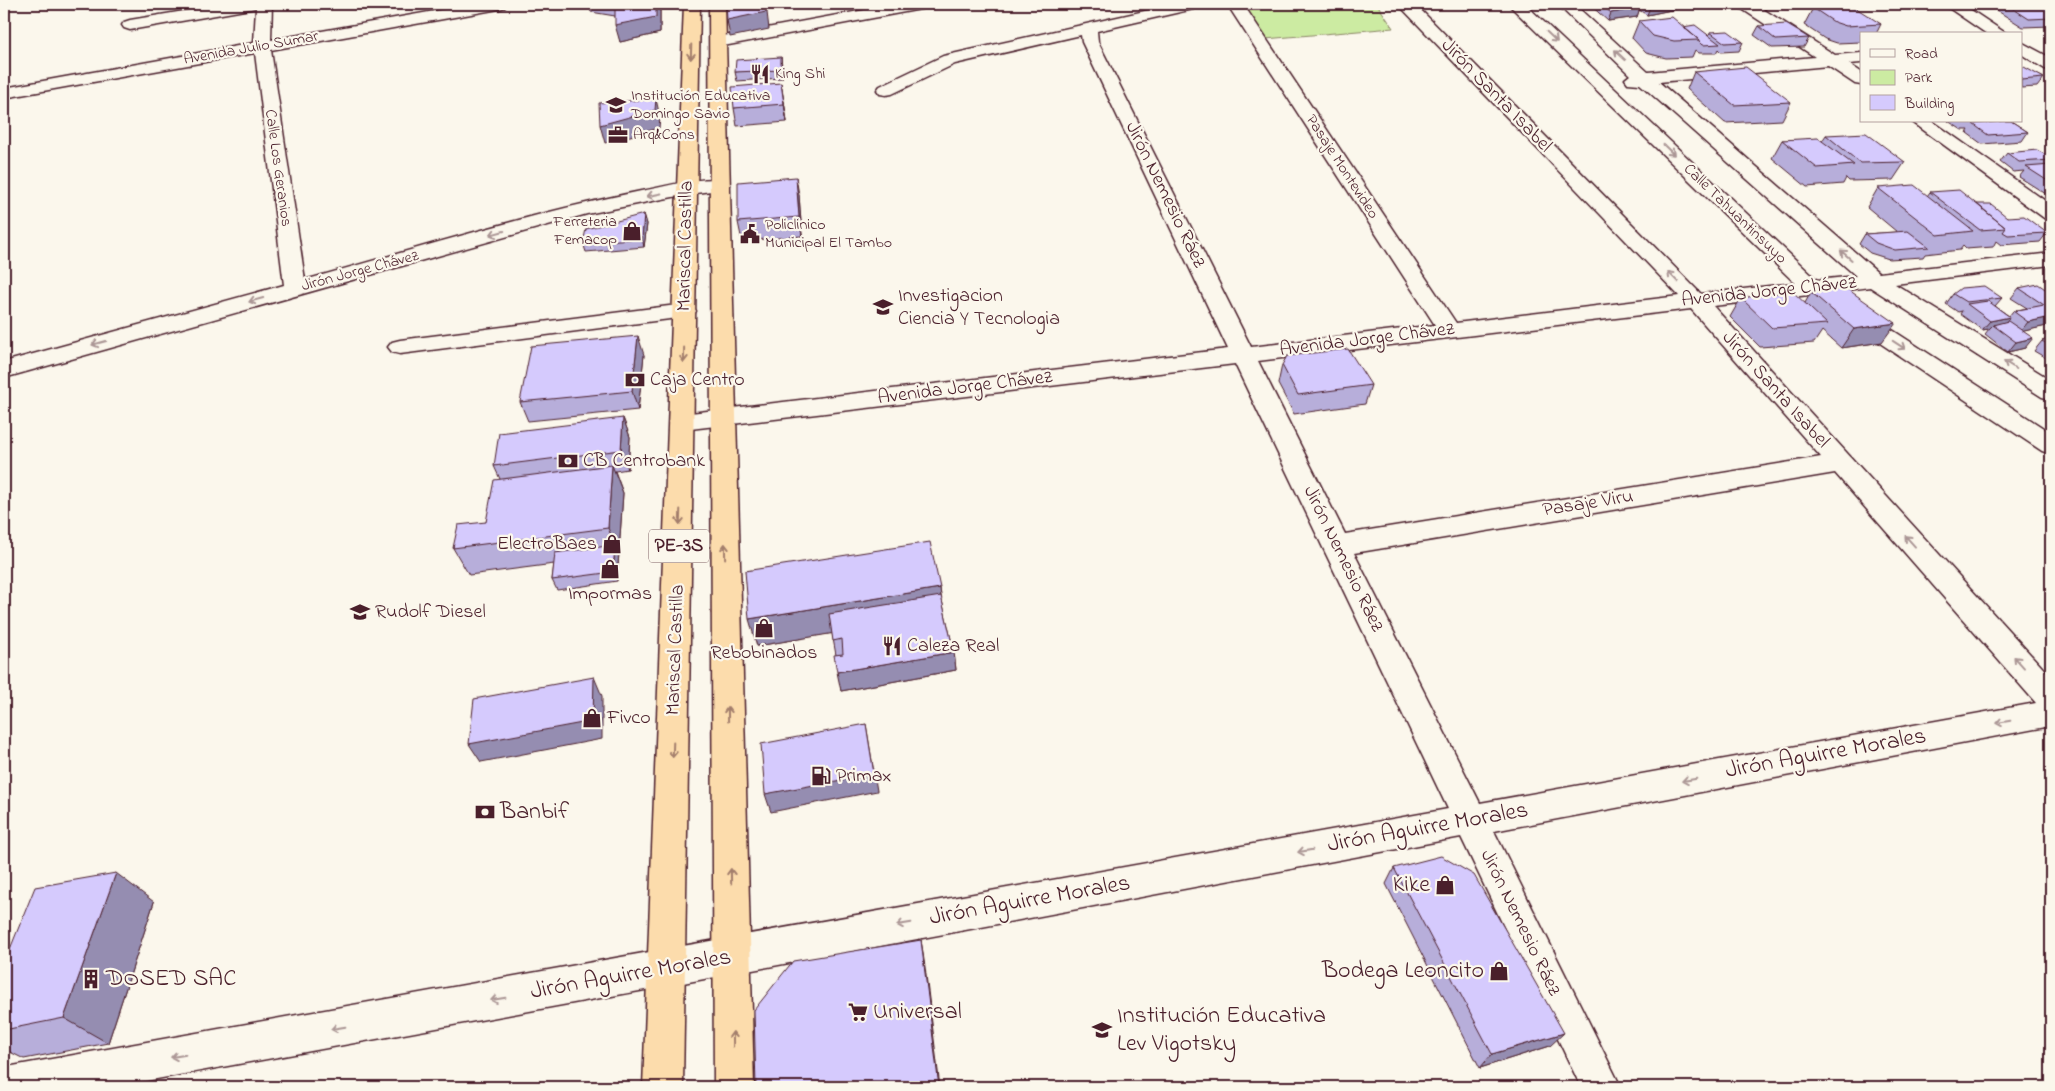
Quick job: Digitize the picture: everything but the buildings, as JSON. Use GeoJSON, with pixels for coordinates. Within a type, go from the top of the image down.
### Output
{"type":"FeatureCollection","features":[{"type":"Feature","properties":{"kind":"highway","name":"Mariscal Castilla"},"geometry":{"type":"LineString","coordinates":[[664,1087],[692,4]]}},
{"type":"Feature","properties":{"kind":"highway","name":"Mariscal Castilla"},"geometry":{"type":"LineString","coordinates":[[717,4],[734,1087]]}},
{"type":"Feature","properties":{"kind":"street"},"geometry":{"type":"LineString","coordinates":[[130,25],[252,4]]}},
{"type":"Feature","properties":{"kind":"street","name":"Calle Los Geranios"},"geometry":{"type":"LineString","coordinates":[[264,4],[262,46],[295,289]]}},
{"type":"Feature","properties":{"kind":"street","name":"Avenida Julio Sumar"},"geometry":{"type":"LineString","coordinates":[[4,93],[499,4]]}},
{"type":"Feature","properties":{"kind":"street"},"geometry":{"type":"LineString","coordinates":[[718,42],[921,4]]}},
{"type":"Feature","properties":{"kind":"street"},"geometry":{"type":"LineString","coordinates":[[886,90],[949,60],[1196,4]]}},
{"type":"Feature","properties":{"kind":"street","name":"Pasaje Montevideo"},"geometry":{"type":"LineString","coordinates":[[1235,4],[1450,330]]}},
{"type":"Feature","properties":{"kind":"street","name":"Jirón Santa Isabel"},"geometry":{"type":"LineString","coordinates":[[1406,4],[1695,300],[2051,698]]}},
{"type":"Feature","properties":{"kind":"street","name":"Calle Tahuantinsuyo"},"geometry":{"type":"LineString","coordinates":[[1516,4],[1811,286],[2051,445]]}},
{"type":"Feature","properties":{"kind":"street","name":"Calle Tahuantinsuyo"},"geometry":{"type":"LineString","coordinates":[[1565,4],[1644,78],[1875,281],[2051,391]]}},
{"type":"Feature","properties":{"kind":"street"},"geometry":{"type":"LineString","coordinates":[[1745,4],[1860,79]]}},
{"type":"Feature","properties":{"kind":"street"},"geometry":{"type":"LineString","coordinates":[[1951,4],[1996,32]]}},
{"type":"Feature","properties":{"kind":"street","name":"Jirón Nemesio Ráez"},"geometry":{"type":"LineString","coordinates":[[1089,29],[1090,42],[1601,1087]]}},
{"type":"Feature","properties":{"kind":"street"},"geometry":{"type":"LineString","coordinates":[[2022,43],[2044,41]]}},
{"type":"Feature","properties":{"kind":"street"},"geometry":{"type":"LineString","coordinates":[[2022,49],[2051,65]]}},
{"type":"Feature","properties":{"kind":"street"},"geometry":{"type":"LineString","coordinates":[[1598,82],[1860,58]]}},
{"type":"Feature","properties":{"kind":"street"},"geometry":{"type":"LineString","coordinates":[[1921,122],[2051,214]]}},
{"type":"Feature","properties":{"kind":"street","name":"Jirón Jorge Chávez"},"geometry":{"type":"LineString","coordinates":[[4,370],[584,209],[688,188],[720,185]]}},
{"type":"Feature","properties":{"kind":"street","name":"Avenida Jorge Chávez"},"geometry":{"type":"LineString","coordinates":[[682,422],[1811,286],[1875,281],[2051,259]]}},
{"type":"Feature","properties":{"kind":"street"},"geometry":{"type":"LineString","coordinates":[[400,347],[685,311]]}},
{"type":"Feature","properties":{"kind":"street","name":"Pasaje Viru"},"geometry":{"type":"LineString","coordinates":[[1336,546],[1840,463]]}},
{"type":"Feature","properties":{"kind":"street","name":"Jirón Aguirre Morales"},"geometry":{"type":"LineString","coordinates":[[7,1087],[667,968],[2051,713]]}},
{"type":"Feature","properties":{"kind":"green space"},"geometry":{"type":"Polygon","coordinates":[[[1241,4],[1377,4],[1393,28],[1265,39],[1241,4]]]}},
{"type":"Feature","properties":{"kind":"place","name":"King Shi"},"geometry":{"type":"Point","coordinates":[760,74]}},
{"type":"Feature","properties":{"kind":"place","name":"Institución Educativa Domingo Savio"},"geometry":{"type":"Point","coordinates":[616,105]}},
{"type":"Feature","properties":{"kind":"place","name":"Arq&Cons"},"geometry":{"type":"Point","coordinates":[618,135]}},
{"type":"Feature","properties":{"kind":"place","name":"Ferreteria Femacop"},"geometry":{"type":"Point","coordinates":[632,231]}},
{"type":"Feature","properties":{"kind":"place","name":"Policlinico Municipal El Tambo"},"geometry":{"type":"Point","coordinates":[750,234]}},
{"type":"Feature","properties":{"kind":"place","name":"Investigacion Ciencia Y Tecnologia"},"geometry":{"type":"Point","coordinates":[883,307]}},
{"type":"Feature","properties":{"kind":"place","name":"Caja Centro"},"geometry":{"type":"Point","coordinates":[635,380]}},
{"type":"Feature","properties":{"kind":"place","name":"CB Centrobank"},"geometry":{"type":"Point","coordinates":[568,461]}},
{"type":"Feature","properties":{"kind":"place","name":"ElectroBaes"},"geometry":{"type":"Point","coordinates":[612,544]}},
{"type":"Feature","properties":{"kind":"place","name":"Impormas"},"geometry":{"type":"Point","coordinates":[610,569]}},
{"type":"Feature","properties":{"kind":"place","name":"Rudolf Diesel"},"geometry":{"type":"Point","coordinates":[360,612]}},
{"type":"Feature","properties":{"kind":"place","name":"Rebobinados"},"geometry":{"type":"Point","coordinates":[764,628]}},
{"type":"Feature","properties":{"kind":"place","name":"Caleza Real"},"geometry":{"type":"Point","coordinates":[892,646]}},
{"type":"Feature","properties":{"kind":"place","name":"Fivco"},"geometry":{"type":"Point","coordinates":[592,718]}},
{"type":"Feature","properties":{"kind":"place","name":"Primax"},"geometry":{"type":"Point","coordinates":[821,776]}},
{"type":"Feature","properties":{"kind":"place","name":"Banbif"},"geometry":{"type":"Point","coordinates":[485,812]}},
{"type":"Feature","properties":{"kind":"place","name":"Kike"},"geometry":{"type":"Point","coordinates":[1445,885]}},
{"type":"Feature","properties":{"kind":"place","name":"Bodega Leoncito"},"geometry":{"type":"Point","coordinates":[1499,971]}},
{"type":"Feature","properties":{"kind":"place","name":"DOSED SAC"},"geometry":{"type":"Point","coordinates":[91,979]}},
{"type":"Feature","properties":{"kind":"place","name":"Universal"},"geometry":{"type":"Point","coordinates":[858,1012]}},
{"type":"Feature","properties":{"kind":"place","name":"Institución Educativa Lev Vigotsky"},"geometry":{"type":"Point","coordinates":[1102,1030]}}]}
